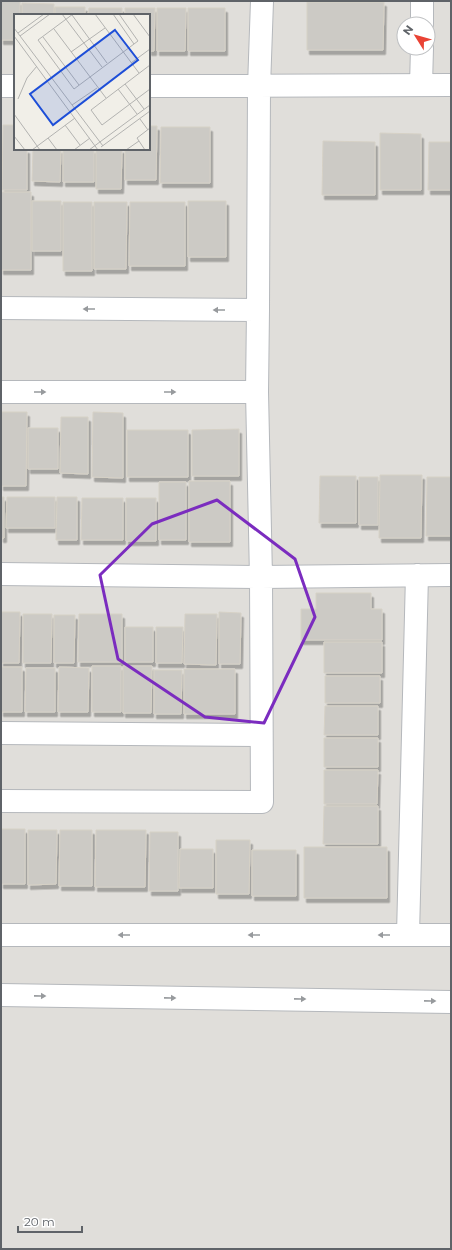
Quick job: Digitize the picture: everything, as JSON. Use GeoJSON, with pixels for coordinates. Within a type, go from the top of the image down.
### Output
{"type":"FeatureCollection","features":[{"type":"Feature","properties":{"kind":"street"},"geometry":{"type":"LineString","coordinates":[[1,801],[262,802],[261,577],[256,392],[259,87],[262,1]]}},
{"type":"Feature","properties":{"kind":"street"},"geometry":{"type":"LineString","coordinates":[[422,1],[422,16]]}},
{"type":"Feature","properties":{"kind":"street"},"geometry":{"type":"LineString","coordinates":[[421,85],[422,56]]}},
{"type":"Feature","properties":{"kind":"street"},"geometry":{"type":"LineString","coordinates":[[150,86],[259,87],[451,85]]}},
{"type":"Feature","properties":{"kind":"street"},"geometry":{"type":"LineString","coordinates":[[1,86],[14,86]]}},
{"type":"Feature","properties":{"kind":"street"},"geometry":{"type":"LineString","coordinates":[[1,308],[258,310]]}},
{"type":"Feature","properties":{"kind":"street"},"geometry":{"type":"LineString","coordinates":[[1,392],[256,392]]}},
{"type":"Feature","properties":{"kind":"street"},"geometry":{"type":"LineString","coordinates":[[1,574],[261,577],[451,575]]}},
{"type":"Feature","properties":{"kind":"street"},"geometry":{"type":"LineString","coordinates":[[408,935],[417,575]]}},
{"type":"Feature","properties":{"kind":"street"},"geometry":{"type":"LineString","coordinates":[[1,733],[261,735]]}},
{"type":"Feature","properties":{"kind":"street"},"geometry":{"type":"LineString","coordinates":[[1,935],[451,935]]}},
{"type":"Feature","properties":{"kind":"street"},"geometry":{"type":"LineString","coordinates":[[1,995],[451,1002]]}},
{"type":"Feature","properties":{"kind":"highlighted area"},"geometry":{"type":"Polygon","coordinates":[[[217,500],[295,559],[315,617],[264,723],[205,717],[118,659],[100,575],[152,524],[217,500]]]}},
{"type":"Feature","properties":{"kind":"shaded area"},"geometry":{"type":"Polygon","coordinates":[[[1,1],[451,1],[451,1249],[1,1249],[1,1]]]}},
{"type":"Feature","properties":{"kind":"building"},"geometry":{"type":"Polygon","coordinates":[[[1,1],[20,1],[20,14],[14,14],[14,40],[1,40],[1,1]]]}},
{"type":"Feature","properties":{"kind":"building"},"geometry":{"type":"Polygon","coordinates":[[[307,2],[384,2],[383,50],[307,50],[307,2]]]}},
{"type":"Feature","properties":{"kind":"building"},"geometry":{"type":"Polygon","coordinates":[[[22,3],[54,4],[54,14],[22,14],[22,3]]]}},
{"type":"Feature","properties":{"kind":"building"},"geometry":{"type":"Polygon","coordinates":[[[55,7],[85,7],[85,14],[55,14],[55,7]]]}},
{"type":"Feature","properties":{"kind":"building"},"geometry":{"type":"Polygon","coordinates":[[[89,8],[122,8],[122,14],[88,14],[89,8]]]}},
{"type":"Feature","properties":{"kind":"building"},"geometry":{"type":"Polygon","coordinates":[[[125,8],[155,8],[154,51],[150,51],[150,14],[125,14],[125,8]]]}},
{"type":"Feature","properties":{"kind":"building"},"geometry":{"type":"Polygon","coordinates":[[[157,8],[186,8],[185,51],[157,51],[157,8]]]}},
{"type":"Feature","properties":{"kind":"building"},"geometry":{"type":"Polygon","coordinates":[[[188,8],[225,8],[225,51],[188,51],[188,8]]]}},
{"type":"Feature","properties":{"kind":"building"},"geometry":{"type":"Polygon","coordinates":[[[3,125],[14,125],[14,150],[27,150],[27,190],[2,190],[3,125]]]}},
{"type":"Feature","properties":{"kind":"building"},"geometry":{"type":"Polygon","coordinates":[[[150,126],[157,126],[156,180],[125,180],[125,150],[150,150],[150,126]]]}},
{"type":"Feature","properties":{"kind":"building"},"geometry":{"type":"Polygon","coordinates":[[[161,127],[210,127],[210,183],[160,183],[161,127]]]}},
{"type":"Feature","properties":{"kind":"building"},"geometry":{"type":"Polygon","coordinates":[[[380,133],[421,134],[421,190],[380,190],[380,133]]]}},
{"type":"Feature","properties":{"kind":"building"},"geometry":{"type":"Polygon","coordinates":[[[323,141],[375,142],[375,195],[322,195],[323,141]]]}},
{"type":"Feature","properties":{"kind":"building"},"geometry":{"type":"Polygon","coordinates":[[[429,142],[451,142],[451,190],[428,190],[429,142]]]}},
{"type":"Feature","properties":{"kind":"building"},"geometry":{"type":"Polygon","coordinates":[[[33,150],[61,150],[60,182],[32,181],[33,150]]]}},
{"type":"Feature","properties":{"kind":"building"},"geometry":{"type":"Polygon","coordinates":[[[63,150],[94,150],[94,182],[63,182],[63,150]]]}},
{"type":"Feature","properties":{"kind":"building"},"geometry":{"type":"Polygon","coordinates":[[[96,150],[122,150],[121,189],[96,189],[96,150]]]}},
{"type":"Feature","properties":{"kind":"building"},"geometry":{"type":"Polygon","coordinates":[[[1,192],[31,192],[31,270],[1,270],[1,192]]]}},
{"type":"Feature","properties":{"kind":"building"},"geometry":{"type":"Polygon","coordinates":[[[32,201],[61,201],[61,251],[32,251],[32,201]]]}},
{"type":"Feature","properties":{"kind":"building"},"geometry":{"type":"Polygon","coordinates":[[[188,201],[226,201],[226,257],[188,257],[188,201]]]}},
{"type":"Feature","properties":{"kind":"building"},"geometry":{"type":"Polygon","coordinates":[[[63,202],[92,202],[92,271],[63,271],[63,202]]]}},
{"type":"Feature","properties":{"kind":"building"},"geometry":{"type":"Polygon","coordinates":[[[94,202],[127,202],[126,269],[94,269],[94,202]]]}},
{"type":"Feature","properties":{"kind":"building"},"geometry":{"type":"Polygon","coordinates":[[[130,202],[185,202],[185,266],[129,266],[130,202]]]}},
{"type":"Feature","properties":{"kind":"building"},"geometry":{"type":"Polygon","coordinates":[[[1,412],[27,412],[26,486],[1,486],[1,412]]]}},
{"type":"Feature","properties":{"kind":"building"},"geometry":{"type":"Polygon","coordinates":[[[93,412],[123,413],[123,478],[92,477],[93,412]]]}},
{"type":"Feature","properties":{"kind":"building"},"geometry":{"type":"Polygon","coordinates":[[[61,417],[88,417],[88,474],[60,473],[61,417]]]}},
{"type":"Feature","properties":{"kind":"building"},"geometry":{"type":"Polygon","coordinates":[[[28,428],[58,428],[58,469],[28,469],[28,428]]]}},
{"type":"Feature","properties":{"kind":"building"},"geometry":{"type":"Polygon","coordinates":[[[239,429],[239,476],[192,476],[192,430],[239,429]]]}},
{"type":"Feature","properties":{"kind":"building"},"geometry":{"type":"Polygon","coordinates":[[[127,430],[188,430],[188,477],[127,477],[127,430]]]}},
{"type":"Feature","properties":{"kind":"building"},"geometry":{"type":"Polygon","coordinates":[[[380,475],[422,475],[421,538],[379,538],[380,475]]]}},
{"type":"Feature","properties":{"kind":"building"},"geometry":{"type":"Polygon","coordinates":[[[320,476],[356,476],[356,523],[319,523],[320,476]]]}},
{"type":"Feature","properties":{"kind":"building"},"geometry":{"type":"Polygon","coordinates":[[[359,477],[378,477],[378,525],[359,525],[359,477]]]}},
{"type":"Feature","properties":{"kind":"building"},"geometry":{"type":"Polygon","coordinates":[[[427,477],[451,477],[451,536],[426,536],[427,477]]]}},
{"type":"Feature","properties":{"kind":"building"},"geometry":{"type":"Polygon","coordinates":[[[189,481],[230,481],[230,542],[189,542],[189,481]]]}},
{"type":"Feature","properties":{"kind":"building"},"geometry":{"type":"Polygon","coordinates":[[[159,482],[186,482],[186,540],[159,540],[159,482]]]}},
{"type":"Feature","properties":{"kind":"building"},"geometry":{"type":"Polygon","coordinates":[[[1,497],[4,497],[4,538],[1,538],[1,497]]]}},
{"type":"Feature","properties":{"kind":"building"},"geometry":{"type":"Polygon","coordinates":[[[7,497],[55,497],[55,528],[6,528],[7,497]]]}},
{"type":"Feature","properties":{"kind":"building"},"geometry":{"type":"Polygon","coordinates":[[[57,497],[77,497],[77,540],[56,540],[57,497]]]}},
{"type":"Feature","properties":{"kind":"building"},"geometry":{"type":"Polygon","coordinates":[[[82,498],[123,498],[123,540],[81,540],[82,498]]]}},
{"type":"Feature","properties":{"kind":"building"},"geometry":{"type":"Polygon","coordinates":[[[126,498],[156,498],[156,541],[126,541],[126,498]]]}},
{"type":"Feature","properties":{"kind":"building"},"geometry":{"type":"Polygon","coordinates":[[[316,593],[371,593],[371,609],[382,609],[382,640],[301,640],[301,609],[316,609],[316,593]]]}},
{"type":"Feature","properties":{"kind":"building"},"geometry":{"type":"Polygon","coordinates":[[[1,612],[20,612],[19,663],[1,663],[1,612]]]}},
{"type":"Feature","properties":{"kind":"building"},"geometry":{"type":"Polygon","coordinates":[[[219,612],[241,613],[240,664],[219,664],[219,612]]]}},
{"type":"Feature","properties":{"kind":"building"},"geometry":{"type":"Polygon","coordinates":[[[23,614],[52,614],[51,663],[23,663],[23,614]]]}},
{"type":"Feature","properties":{"kind":"building"},"geometry":{"type":"Polygon","coordinates":[[[79,614],[122,614],[122,662],[78,662],[79,614]]]}},
{"type":"Feature","properties":{"kind":"building"},"geometry":{"type":"Polygon","coordinates":[[[185,614],[217,614],[216,665],[184,664],[185,614]]]}},
{"type":"Feature","properties":{"kind":"building"},"geometry":{"type":"Polygon","coordinates":[[[54,615],[75,615],[74,663],[54,663],[54,615]]]}},
{"type":"Feature","properties":{"kind":"building"},"geometry":{"type":"Polygon","coordinates":[[[125,627],[153,627],[153,662],[125,662],[125,627]]]}},
{"type":"Feature","properties":{"kind":"building"},"geometry":{"type":"Polygon","coordinates":[[[156,627],[183,627],[182,663],[156,663],[156,627]]]}},
{"type":"Feature","properties":{"kind":"building"},"geometry":{"type":"Polygon","coordinates":[[[324,642],[382,642],[382,673],[324,673],[324,642]]]}},
{"type":"Feature","properties":{"kind":"building"},"geometry":{"type":"Polygon","coordinates":[[[92,666],[121,666],[121,712],[92,712],[92,666]]]}},
{"type":"Feature","properties":{"kind":"building"},"geometry":{"type":"Polygon","coordinates":[[[123,666],[152,666],[151,713],[123,713],[123,666]]]}},
{"type":"Feature","properties":{"kind":"building"},"geometry":{"type":"Polygon","coordinates":[[[1,667],[22,667],[22,712],[1,712],[1,667]]]}},
{"type":"Feature","properties":{"kind":"building"},"geometry":{"type":"Polygon","coordinates":[[[59,667],[89,668],[88,712],[58,712],[59,667]]]}},
{"type":"Feature","properties":{"kind":"building"},"geometry":{"type":"Polygon","coordinates":[[[26,668],[55,668],[55,712],[25,712],[26,668]]]}},
{"type":"Feature","properties":{"kind":"building"},"geometry":{"type":"Polygon","coordinates":[[[184,669],[235,669],[235,714],[184,714],[184,669]]]}},
{"type":"Feature","properties":{"kind":"building"},"geometry":{"type":"Polygon","coordinates":[[[154,670],[182,670],[181,714],[154,714],[154,670]]]}},
{"type":"Feature","properties":{"kind":"building"},"geometry":{"type":"Polygon","coordinates":[[[325,676],[380,676],[380,703],[325,703],[325,676]]]}},
{"type":"Feature","properties":{"kind":"building"},"geometry":{"type":"Polygon","coordinates":[[[325,706],[378,706],[378,735],[324,735],[325,706]]]}},
{"type":"Feature","properties":{"kind":"building"},"geometry":{"type":"Polygon","coordinates":[[[324,738],[378,738],[378,767],[324,767],[324,738]]]}},
{"type":"Feature","properties":{"kind":"building"},"geometry":{"type":"Polygon","coordinates":[[[324,770],[378,770],[377,804],[324,804],[324,770]]]}},
{"type":"Feature","properties":{"kind":"building"},"geometry":{"type":"Polygon","coordinates":[[[324,806],[378,806],[378,844],[323,844],[324,806]]]}},
{"type":"Feature","properties":{"kind":"building"},"geometry":{"type":"Polygon","coordinates":[[[1,829],[25,829],[25,884],[1,884],[1,829]]]}},
{"type":"Feature","properties":{"kind":"building"},"geometry":{"type":"Polygon","coordinates":[[[28,830],[57,830],[56,884],[28,885],[28,830]]]}},
{"type":"Feature","properties":{"kind":"building"},"geometry":{"type":"Polygon","coordinates":[[[60,830],[92,830],[92,886],[59,886],[60,830]]]}},
{"type":"Feature","properties":{"kind":"building"},"geometry":{"type":"Polygon","coordinates":[[[96,830],[146,830],[145,887],[95,887],[96,830]]]}},
{"type":"Feature","properties":{"kind":"building"},"geometry":{"type":"Polygon","coordinates":[[[150,832],[178,832],[178,891],[149,891],[150,832]]]}},
{"type":"Feature","properties":{"kind":"building"},"geometry":{"type":"Polygon","coordinates":[[[216,840],[250,840],[249,894],[216,894],[216,840]]]}},
{"type":"Feature","properties":{"kind":"building"},"geometry":{"type":"Polygon","coordinates":[[[304,847],[387,847],[387,898],[304,898],[304,847]]]}},
{"type":"Feature","properties":{"kind":"building"},"geometry":{"type":"Polygon","coordinates":[[[180,849],[213,849],[213,888],[179,888],[180,849]]]}},
{"type":"Feature","properties":{"kind":"building"},"geometry":{"type":"Polygon","coordinates":[[[252,850],[296,850],[296,896],[252,896],[252,850]]]}}]}
